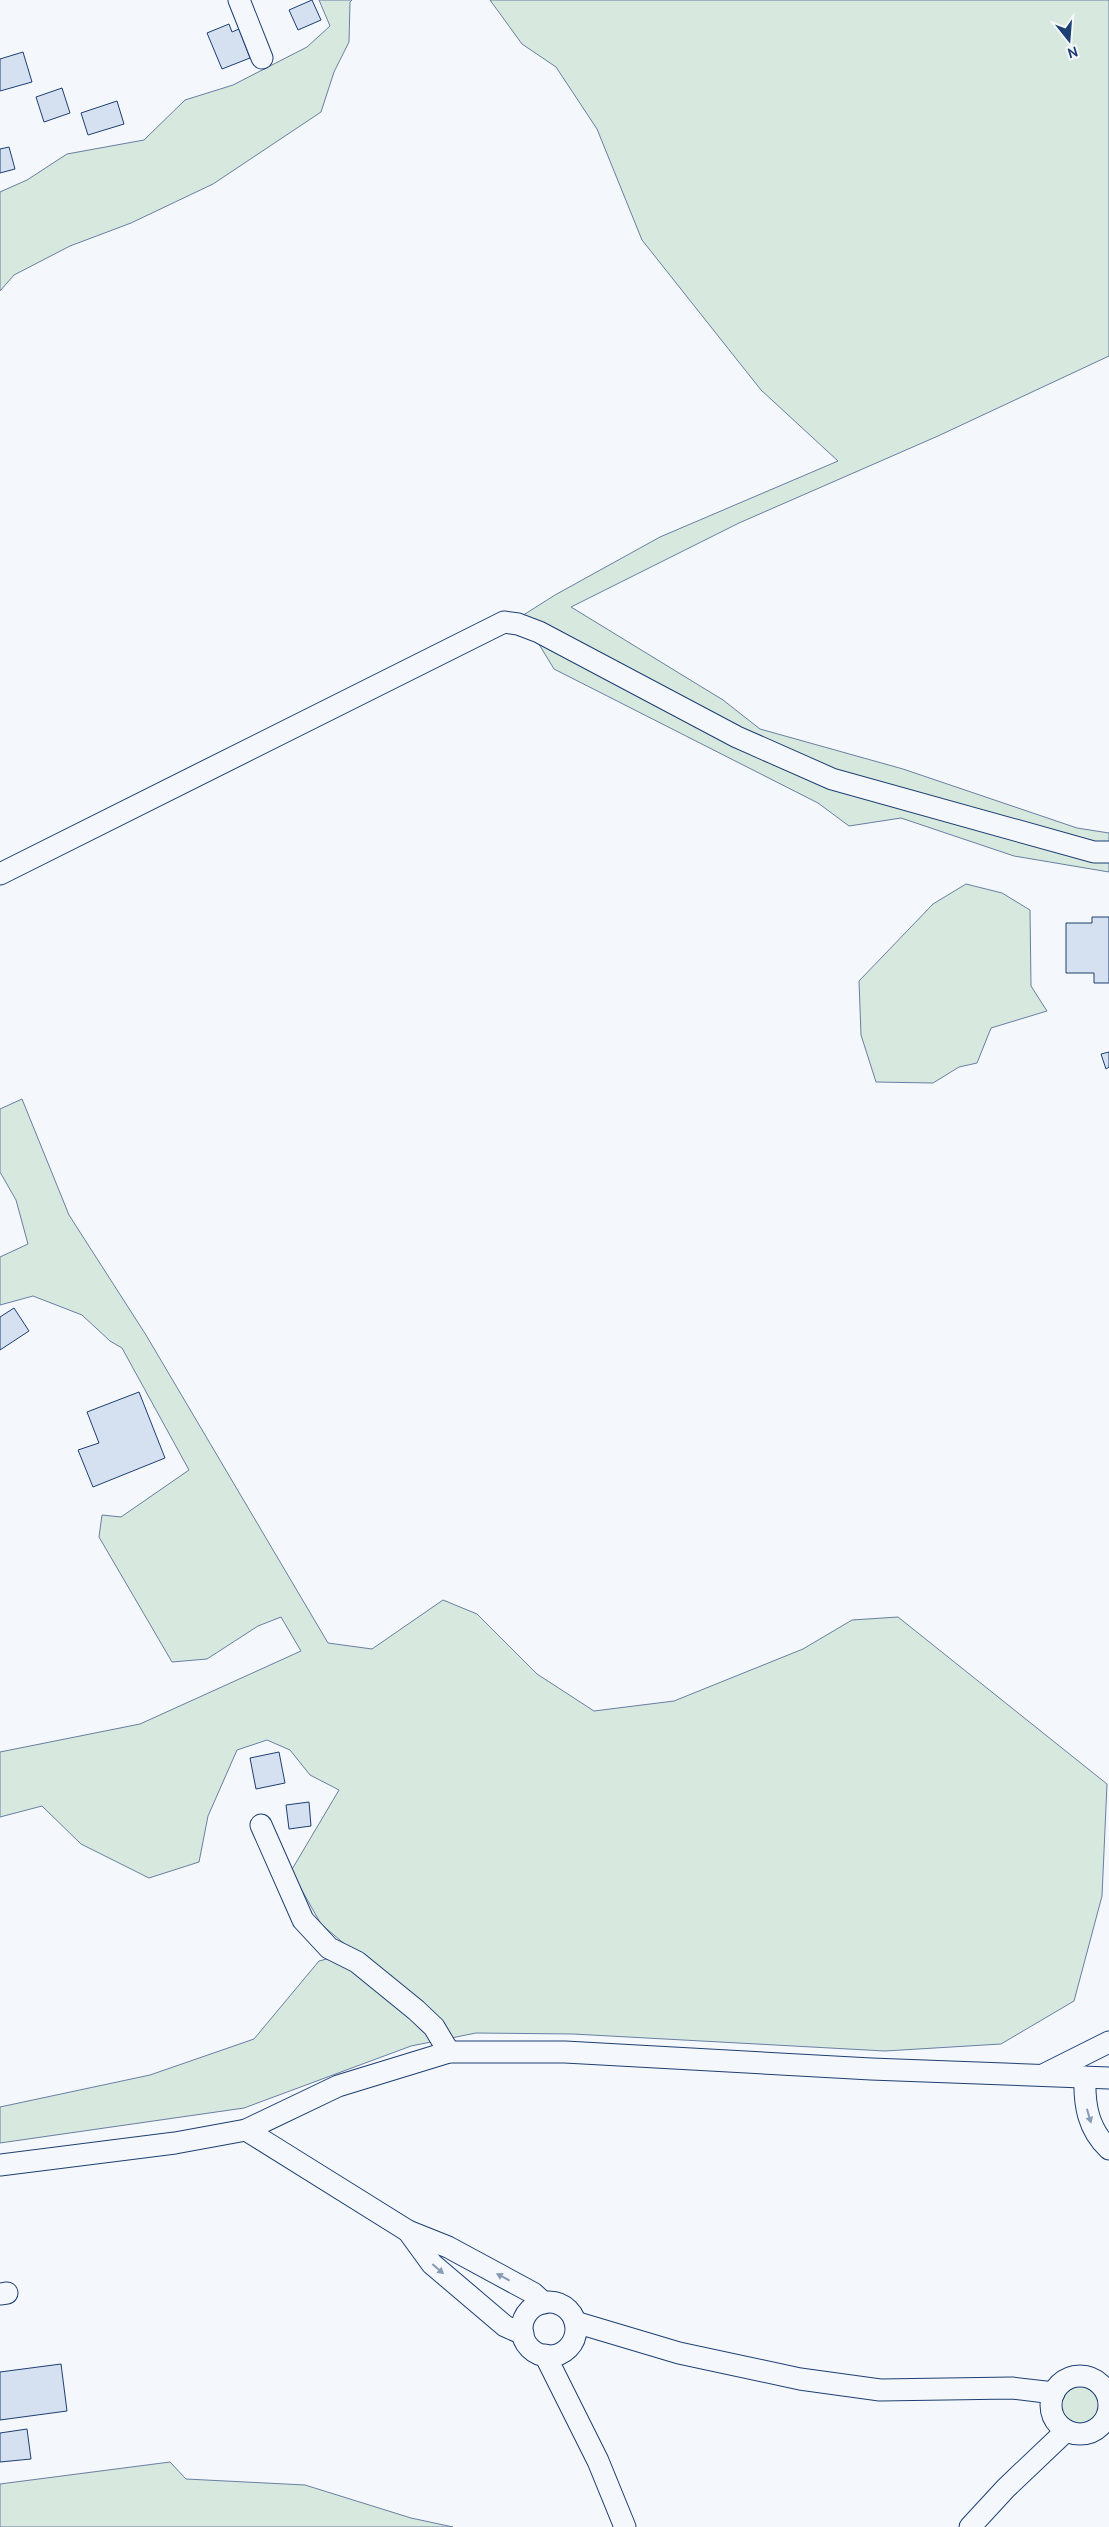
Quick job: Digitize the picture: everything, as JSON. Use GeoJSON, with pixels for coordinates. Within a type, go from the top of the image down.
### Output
{"type":"FeatureCollection","features":[{"type":"Feature","properties":{"kind":"street"},"geometry":{"type":"LineString","coordinates":[[239,0],[262,58]]}},
{"type":"Feature","properties":{"kind":"street"},"geometry":{"type":"LineString","coordinates":[[0,874],[504,622],[518,624],[539,632],[737,737],[832,779],[1094,852],[1109,852]]}},
{"type":"Feature","properties":{"kind":"street"},"geometry":{"type":"LineString","coordinates":[[261,1825],[303,1920],[329,1948],[357,1962],[416,2010],[434,2027],[450,2052]]}},
{"type":"Feature","properties":{"kind":"street"},"geometry":{"type":"LineString","coordinates":[[1045,2074],[1109,2042]]}},
{"type":"Feature","properties":{"kind":"street"},"geometry":{"type":"LineString","coordinates":[[0,2165],[175,2143],[246,2130],[338,2086],[450,2052],[565,2052],[871,2069],[1045,2074],[1109,2078]]}},
{"type":"Feature","properties":{"kind":"street"},"geometry":{"type":"LineString","coordinates":[[1084,2077],[1084,2099],[1089,2120],[1099,2140],[1109,2150]]}},
{"type":"Feature","properties":{"kind":"street"},"geometry":{"type":"LineString","coordinates":[[246,2130],[408,2231],[448,2247],[533,2293],[544,2303]]}},
{"type":"Feature","properties":{"kind":"street"},"geometry":{"type":"LineString","coordinates":[[408,2231],[432,2264],[505,2326],[523,2334]]}},
{"type":"Feature","properties":{"kind":"street"},"geometry":{"type":"LineString","coordinates":[[544,2303],[564,2306],[571,2313],[575,2322],[574,2340],[569,2347],[554,2356],[545,2355],[528,2346],[523,2334],[527,2314],[544,2303]]}},
{"type":"Feature","properties":{"kind":"street"},"geometry":{"type":"LineString","coordinates":[[575,2322],[679,2353],[800,2379],[880,2390],[1012,2388],[1054,2393]]}},
{"type":"Feature","properties":{"kind":"street"},"geometry":{"type":"LineString","coordinates":[[545,2355],[598,2461],[625,2527]]}},
{"type":"Feature","properties":{"kind":"street"},"geometry":{"type":"LineString","coordinates":[[1100,2377],[1100,2385],[1106,2393],[1108,2414],[1102,2423],[1086,2434],[1066,2431],[1054,2419],[1051,2402],[1054,2393],[1065,2380],[1100,2377]]}},
{"type":"Feature","properties":{"kind":"street"},"geometry":{"type":"LineString","coordinates":[[970,2527],[1006,2488],[1066,2431]]}},
{"type":"Feature","properties":{"kind":"shaded area"},"geometry":{"type":"Polygon","coordinates":[[[319,0],[352,0],[350,2],[349,42],[334,72],[321,112],[213,184],[131,223],[70,246],[14,275],[0,291],[0,192],[27,180],[67,154],[144,140],[185,100],[233,85],[307,47],[330,26],[319,0]]]}},
{"type":"Feature","properties":{"kind":"shaded area"},"geometry":{"type":"Polygon","coordinates":[[[490,0],[1109,0],[1109,356],[938,436],[739,523],[571,607],[723,700],[760,729],[903,769],[1077,828],[1109,833],[1109,872],[1014,856],[901,818],[849,826],[818,803],[554,669],[534,636],[506,626],[555,595],[660,537],[838,461],[761,390],[642,240],[597,129],[556,67],[522,44],[490,0]]]}},
{"type":"Feature","properties":{"kind":"shaded area"},"geometry":{"type":"Polygon","coordinates":[[[966,884],[1002,893],[1030,910],[1031,986],[1047,1011],[991,1028],[977,1063],[959,1067],[933,1083],[876,1082],[861,1035],[859,981],[933,904],[966,884]]]}},
{"type":"Feature","properties":{"kind":"shaded area"},"geometry":{"type":"Polygon","coordinates":[[[22,1099],[69,1215],[146,1335],[328,1643],[372,1649],[443,1600],[477,1614],[537,1674],[594,1711],[674,1701],[803,1649],[852,1620],[898,1617],[1107,1784],[1102,1896],[1074,2001],[1001,2044],[885,2051],[573,2034],[476,2033],[411,2046],[244,2108],[0,2143],[0,2107],[150,2075],[254,2039],[319,1961],[354,1952],[321,1924],[291,1871],[339,1790],[310,1775],[290,1750],[267,1740],[237,1750],[208,1816],[199,1862],[149,1878],[81,1844],[42,1806],[0,1817],[0,1752],[140,1724],[301,1651],[281,1617],[258,1626],[207,1659],[172,1662],[99,1537],[102,1515],[121,1517],[189,1470],[122,1348],[110,1341],[82,1315],[33,1296],[0,1305],[0,1257],[28,1244],[16,1200],[0,1172],[0,1109],[22,1099]]]}},
{"type":"Feature","properties":{"kind":"shaded area"},"geometry":{"type":"Polygon","coordinates":[[[1080,2383],[1092,2387],[1098,2393],[1102,2405],[1098,2417],[1092,2423],[1080,2427],[1068,2423],[1062,2417],[1058,2405],[1062,2393],[1068,2387],[1080,2383]]]}},
{"type":"Feature","properties":{"kind":"shaded area"},"geometry":{"type":"Polygon","coordinates":[[[170,2462],[186,2479],[305,2485],[411,2518],[453,2527],[0,2527],[0,2484],[170,2462]]]}},
{"type":"Feature","properties":{"kind":"building"},"geometry":{"type":"Polygon","coordinates":[[[312,0],[321,20],[298,30],[289,10],[312,0]]]}},
{"type":"Feature","properties":{"kind":"building"},"geometry":{"type":"Polygon","coordinates":[[[229,24],[232,32],[239,29],[250,58],[222,69],[207,33],[229,24]]]}},
{"type":"Feature","properties":{"kind":"building"},"geometry":{"type":"Polygon","coordinates":[[[23,52],[32,82],[0,91],[0,59],[23,52]]]}},
{"type":"Feature","properties":{"kind":"building"},"geometry":{"type":"Polygon","coordinates":[[[62,88],[70,113],[44,122],[36,97],[62,88]]]}},
{"type":"Feature","properties":{"kind":"building"},"geometry":{"type":"Polygon","coordinates":[[[117,101],[124,124],[88,135],[81,113],[117,101]]]}},
{"type":"Feature","properties":{"kind":"building"},"geometry":{"type":"Polygon","coordinates":[[[9,147],[15,169],[0,173],[0,149],[9,147]]]}},
{"type":"Feature","properties":{"kind":"building"},"geometry":{"type":"Polygon","coordinates":[[[1092,917],[1109,917],[1109,983],[1094,983],[1094,973],[1066,973],[1066,923],[1092,923],[1092,917]]]}},
{"type":"Feature","properties":{"kind":"building"},"geometry":{"type":"Polygon","coordinates":[[[1109,1052],[1109,1067],[1106,1069],[1101,1054],[1109,1052]]]}},
{"type":"Feature","properties":{"kind":"building"},"geometry":{"type":"Polygon","coordinates":[[[14,1308],[29,1331],[0,1350],[0,1317],[14,1308]]]}},
{"type":"Feature","properties":{"kind":"building"},"geometry":{"type":"Polygon","coordinates":[[[139,1392],[165,1458],[93,1487],[78,1450],[99,1443],[87,1412],[139,1392]]]}},
{"type":"Feature","properties":{"kind":"building"},"geometry":{"type":"Polygon","coordinates":[[[279,1752],[285,1783],[256,1789],[250,1758],[279,1752]]]}},
{"type":"Feature","properties":{"kind":"building"},"geometry":{"type":"Polygon","coordinates":[[[309,1802],[311,1826],[289,1829],[286,1805],[309,1802]]]}},
{"type":"Feature","properties":{"kind":"building"},"geometry":{"type":"Polygon","coordinates":[[[61,2364],[67,2411],[0,2420],[0,2372],[61,2364]]]}},
{"type":"Feature","properties":{"kind":"building"},"geometry":{"type":"Polygon","coordinates":[[[27,2429],[31,2459],[0,2462],[0,2433],[27,2429]]]}}]}
